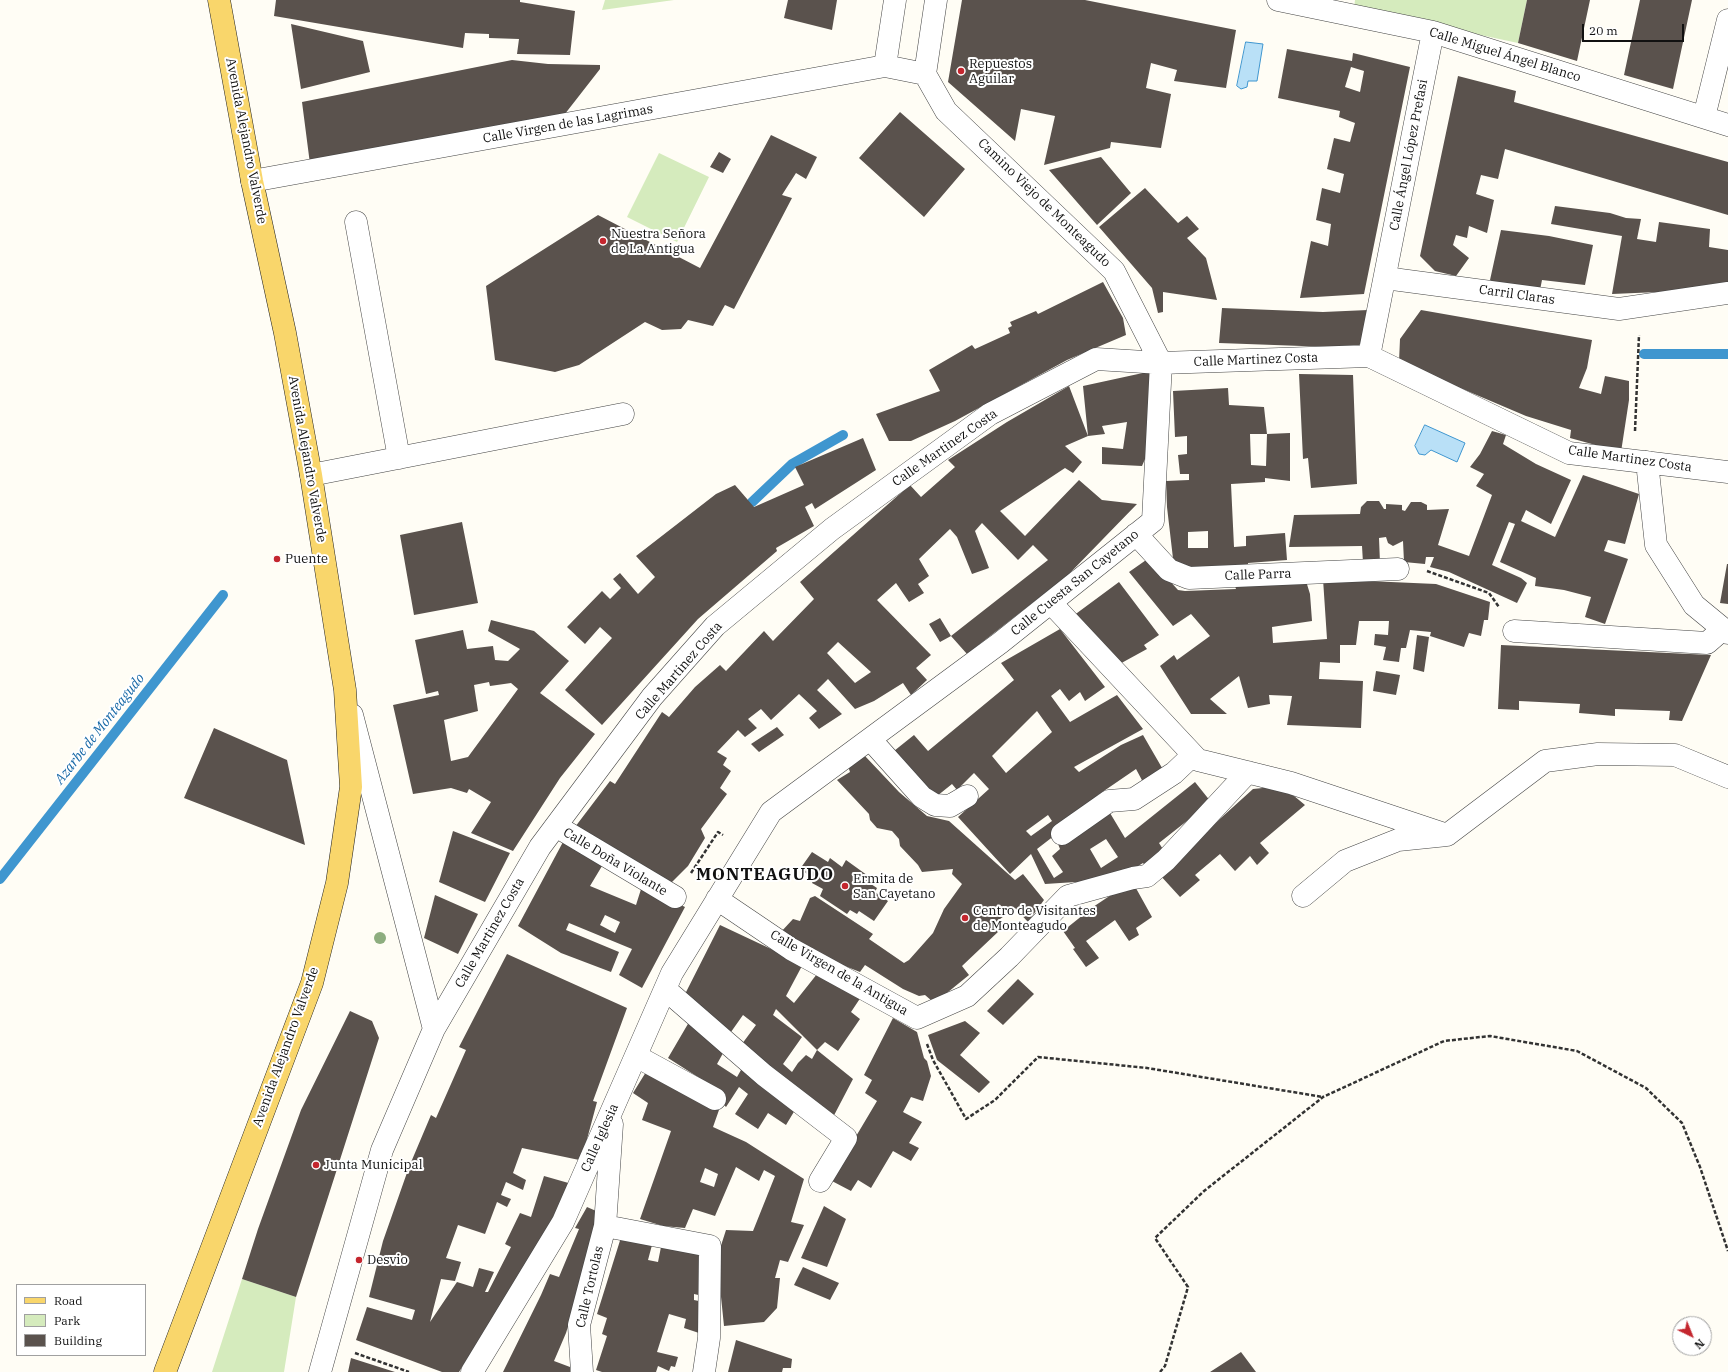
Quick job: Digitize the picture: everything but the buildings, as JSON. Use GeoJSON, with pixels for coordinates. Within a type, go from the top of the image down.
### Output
{"type":"FeatureCollection","features":[{"type":"Feature","properties":{"kind":"main road","name":"Avenida Alejandro Valverde"},"geometry":{"type":"LineString","coordinates":[[165,1372],[312,983],[337,883],[351,787],[345,690],[311,475],[285,333],[252,182],[219,0]]}},
{"type":"Feature","properties":{"kind":"street"},"geometry":{"type":"LineString","coordinates":[[895,0],[885,66],[926,74],[936,0]]}},
{"type":"Feature","properties":{"kind":"street","name":"Calle Miguel Ángel Blanco"},"geometry":{"type":"LineString","coordinates":[[1278,0],[1433,32],[1728,125]]}},
{"type":"Feature","properties":{"kind":"street"},"geometry":{"type":"LineString","coordinates":[[1704,117],[1728,20]]}},
{"type":"Feature","properties":{"kind":"street","name":"Calle Ángel López Prefasi"},"geometry":{"type":"LineString","coordinates":[[1385,278],[1433,32]]}},
{"type":"Feature","properties":{"kind":"street","name":"Calle Virgen de las Lagrimas"},"geometry":{"type":"LineString","coordinates":[[252,182],[885,66]]}},
{"type":"Feature","properties":{"kind":"street","name":"Camino Viejo de Monteagudo"},"geometry":{"type":"LineString","coordinates":[[926,74],[946,111],[1114,271],[1161,363]]}},
{"type":"Feature","properties":{"kind":"street"},"geometry":{"type":"LineString","coordinates":[[356,222],[399,458]]}},
{"type":"Feature","properties":{"kind":"street"},"geometry":{"type":"LineString","coordinates":[[1368,356],[1385,278]]}},
{"type":"Feature","properties":{"kind":"street","name":"Carril Claras"},"geometry":{"type":"LineString","coordinates":[[1385,278],[1619,309],[1728,293]]}},
{"type":"Feature","properties":{"kind":"street","name":"Calle Martinez Costa"},"geometry":{"type":"LineString","coordinates":[[320,1372],[382,1150],[434,1029],[540,847],[652,698],[715,626],[832,529],[990,414],[1096,359],[1161,363],[1368,356],[1569,453],[1728,472]]}},
{"type":"Feature","properties":{"kind":"street","name":"Calle Cuesta San Cayetano"},"geometry":{"type":"LineString","coordinates":[[717,899],[771,812],[1000,643],[1153,521],[1161,363]]}},
{"type":"Feature","properties":{"kind":"street"},"geometry":{"type":"LineString","coordinates":[[311,475],[623,414]]}},
{"type":"Feature","properties":{"kind":"street"},"geometry":{"type":"LineString","coordinates":[[1514,631],[1707,643],[1726,631],[1694,605],[1656,545],[1640,461]]}},
{"type":"Feature","properties":{"kind":"street","name":"Calle Parra"},"geometry":{"type":"LineString","coordinates":[[1136,534],[1169,570],[1189,578],[1398,569]]}},
{"type":"Feature","properties":{"kind":"street"},"geometry":{"type":"LineString","coordinates":[[1051,603],[1198,760],[1291,783],[1447,835]]}},
{"type":"Feature","properties":{"kind":"street"},"geometry":{"type":"LineString","coordinates":[[345,690],[434,1029]]}},
{"type":"Feature","properties":{"kind":"street"},"geometry":{"type":"LineString","coordinates":[[870,739],[922,797],[935,805],[950,806],[967,796]]}},
{"type":"Feature","properties":{"kind":"street"},"geometry":{"type":"LineString","coordinates":[[1303,896],[1345,861],[1398,840],[1447,835],[1545,761],[1598,754],[1675,755],[1728,777]]}},
{"type":"Feature","properties":{"kind":"street"},"geometry":{"type":"LineString","coordinates":[[1062,834],[1109,801],[1134,799],[1174,773],[1193,755]]}},
{"type":"Feature","properties":{"kind":"street","name":"Calle Virgen de la Antigua"},"geometry":{"type":"LineString","coordinates":[[717,899],[791,949],[917,1018],[967,996],[1009,957],[1068,896],[1133,878],[1147,876],[1166,860],[1248,772]]}},
{"type":"Feature","properties":{"kind":"street","name":"Calle Doña Violante"},"geometry":{"type":"LineString","coordinates":[[556,826],[675,897]]}},
{"type":"Feature","properties":{"kind":"street","name":"Calle Iglesia"},"geometry":{"type":"LineString","coordinates":[[472,1372],[563,1222],[672,973],[717,899]]}},
{"type":"Feature","properties":{"kind":"street"},"geometry":{"type":"LineString","coordinates":[[665,989],[764,1075],[846,1138],[820,1181]]}},
{"type":"Feature","properties":{"kind":"street"},"geometry":{"type":"LineString","coordinates":[[636,1056],[715,1099]]}},
{"type":"Feature","properties":{"kind":"street","name":"Calle Tortolas"},"geometry":{"type":"LineString","coordinates":[[582,1372],[579,1325],[605,1226],[613,1108]]}},
{"type":"Feature","properties":{"kind":"street"},"geometry":{"type":"LineString","coordinates":[[605,1226],[710,1246],[709,1338],[704,1372]]}},
{"type":"Feature","properties":{"kind":"path"},"geometry":{"type":"LineString","coordinates":[[1639,333],[1640,461]]}},
{"type":"Feature","properties":{"kind":"path"},"geometry":{"type":"LineString","coordinates":[[1398,569],[1430,571],[1489,593],[1496,602]]}},
{"type":"Feature","properties":{"kind":"path"},"geometry":{"type":"LineString","coordinates":[[675,897],[718,832]]}},
{"type":"Feature","properties":{"kind":"path"},"geometry":{"type":"LineString","coordinates":[[917,1018],[932,1060],[966,1120],[995,1100],[1038,1057],[1147,1068],[1323,1097]]}},
{"type":"Feature","properties":{"kind":"path"},"geometry":{"type":"LineString","coordinates":[[1160,1372],[1165,1366],[1188,1287],[1155,1238],[1204,1191],[1323,1097],[1444,1041],[1490,1036],[1577,1050],[1646,1088],[1682,1123],[1700,1167],[1728,1251]]}},
{"type":"Feature","properties":{"kind":"path"},"geometry":{"type":"LineString","coordinates":[[328,1343],[409,1372]]}},
{"type":"Feature","properties":{"kind":"green space"},"geometry":{"type":"Polygon","coordinates":[[[605,0],[674,0],[602,10],[605,0]]]}},
{"type":"Feature","properties":{"kind":"green space"},"geometry":{"type":"Polygon","coordinates":[[[1355,0],[1527,0],[1518,43],[1354,8],[1355,0]]]}},
{"type":"Feature","properties":{"kind":"green space"},"geometry":{"type":"Polygon","coordinates":[[[659,153],[709,177],[677,242],[627,217],[659,153]]]}},
{"type":"Feature","properties":{"kind":"green space"},"geometry":{"type":"Polygon","coordinates":[[[242,1279],[296,1297],[284,1372],[212,1372],[242,1279]]]}},
{"type":"Feature","properties":{"kind":"water"},"geometry":{"type":"Polygon","coordinates":[[[1246,42],[1263,44],[1257,81],[1248,81],[1247,87],[1241,89],[1237,86],[1246,42]]]}},
{"type":"Feature","properties":{"kind":"water"},"geometry":{"type":"Polygon","coordinates":[[[1425,425],[1465,443],[1457,462],[1431,450],[1425,455],[1419,454],[1415,446],[1425,425]]]}},
{"type":"Feature","properties":{"kind":"waterway"},"geometry":{"type":"LineString","coordinates":[[1644,354],[1728,354]]}},
{"type":"Feature","properties":{"kind":"waterway"},"geometry":{"type":"LineString","coordinates":[[752,502],[792,464],[843,435]]}},
{"type":"Feature","properties":{"kind":"waterway","name":"Azarbe de Monteagudo"},"geometry":{"type":"LineString","coordinates":[[0,879],[223,595]]}},
{"type":"Feature","properties":{"kind":"place","name":"Repuestos Aguilar"},"geometry":{"type":"Point","coordinates":[961,71]}},
{"type":"Feature","properties":{"kind":"place","name":"Nuestra Señora de La Antigua"},"geometry":{"type":"Point","coordinates":[603,241]}},
{"type":"Feature","properties":{"kind":"place","name":"Puente"},"geometry":{"type":"Point","coordinates":[277,559]}},
{"type":"Feature","properties":{"kind":"place","name":"Ermita de San Cayetano"},"geometry":{"type":"Point","coordinates":[845,886]}},
{"type":"Feature","properties":{"kind":"place","name":"Centro de Visitantes de Monteagudo"},"geometry":{"type":"Point","coordinates":[965,918]}},
{"type":"Feature","properties":{"kind":"place","name":"Junta Municipal"},"geometry":{"type":"Point","coordinates":[316,1165]}},
{"type":"Feature","properties":{"kind":"place","name":"Desvio"},"geometry":{"type":"Point","coordinates":[359,1260]}},
{"type":"Feature","properties":{"kind":"district","name":"MONTEAGUDO"},"geometry":{"type":"Point","coordinates":[765,875]}}]}
